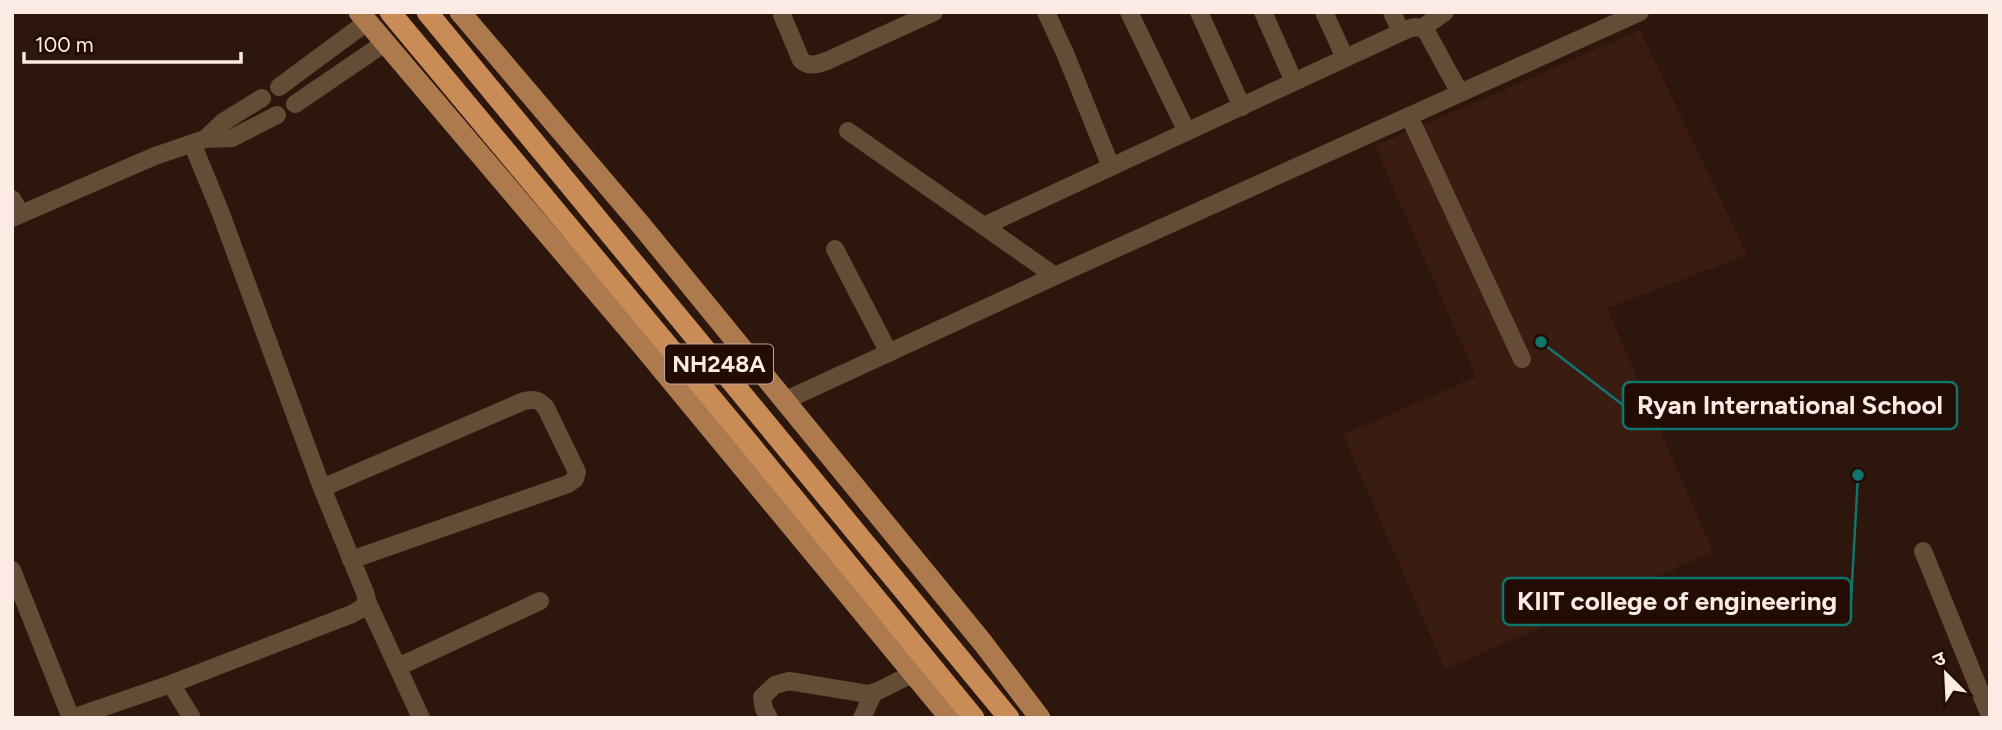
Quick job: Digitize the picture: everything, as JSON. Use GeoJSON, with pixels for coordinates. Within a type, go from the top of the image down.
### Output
{"type":"FeatureCollection","features":[{"type":"Feature","properties":{"kind":"highway","name":"NH248A"},"geometry":{"type":"LineString","coordinates":[[427,12],[1009,718]]}},
{"type":"Feature","properties":{"kind":"highway","name":"NH248A"},"geometry":{"type":"LineString","coordinates":[[391,13],[736,426],[974,718]]}},
{"type":"Feature","properties":{"kind":"main road"},"geometry":{"type":"LineString","coordinates":[[460,12],[641,225],[983,643],[1040,718]]}},
{"type":"Feature","properties":{"kind":"main road"},"geometry":{"type":"LineString","coordinates":[[363,17],[640,343],[950,718]]}},
{"type":"Feature","properties":{"kind":"street"},"geometry":{"type":"LineString","coordinates":[[782,15],[801,60],[811,65],[829,60],[934,12]]}},
{"type":"Feature","properties":{"kind":"street"},"geometry":{"type":"LineString","coordinates":[[1046,12],[1111,167]]}},
{"type":"Feature","properties":{"kind":"street"},"geometry":{"type":"LineString","coordinates":[[1129,12],[1187,132]]}},
{"type":"Feature","properties":{"kind":"street"},"geometry":{"type":"LineString","coordinates":[[1199,12],[1241,107]]}},
{"type":"Feature","properties":{"kind":"street"},"geometry":{"type":"LineString","coordinates":[[1263,12],[1294,82]]}},
{"type":"Feature","properties":{"kind":"street"},"geometry":{"type":"LineString","coordinates":[[1325,12],[1345,58]]}},
{"type":"Feature","properties":{"kind":"street"},"geometry":{"type":"LineString","coordinates":[[1392,12],[1401,32]]}},
{"type":"Feature","properties":{"kind":"street"},"geometry":{"type":"LineString","coordinates":[[1422,28],[1445,12]]}},
{"type":"Feature","properties":{"kind":"street"},"geometry":{"type":"LineString","coordinates":[[784,401],[1640,12]]}},
{"type":"Feature","properties":{"kind":"street"},"geometry":{"type":"LineString","coordinates":[[279,87],[363,17]]}},
{"type":"Feature","properties":{"kind":"street"},"geometry":{"type":"LineString","coordinates":[[984,226],[1415,27],[1427,32],[1460,93]]}},
{"type":"Feature","properties":{"kind":"street"},"geometry":{"type":"LineString","coordinates":[[295,104],[386,42]]}},
{"type":"Feature","properties":{"kind":"street"},"geometry":{"type":"LineString","coordinates":[[199,141],[223,122],[262,98]]}},
{"type":"Feature","properties":{"kind":"street"},"geometry":{"type":"LineString","coordinates":[[15,210],[199,141],[232,138],[277,115]]}},
{"type":"Feature","properties":{"kind":"street"},"geometry":{"type":"LineString","coordinates":[[1409,116],[1522,359]]}},
{"type":"Feature","properties":{"kind":"street"},"geometry":{"type":"LineString","coordinates":[[848,131],[1055,276]]}},
{"type":"Feature","properties":{"kind":"street"},"geometry":{"type":"LineString","coordinates":[[199,141],[220,211],[322,488],[367,601],[421,718]]}},
{"type":"Feature","properties":{"kind":"street"},"geometry":{"type":"LineString","coordinates":[[835,249],[889,353]]}},
{"type":"Feature","properties":{"kind":"street"},"geometry":{"type":"LineString","coordinates":[[322,488],[532,400],[538,400],[546,408],[578,472],[575,479],[568,484],[351,560]]}},
{"type":"Feature","properties":{"kind":"street"},"geometry":{"type":"LineString","coordinates":[[1923,551],[1984,713]]}},
{"type":"Feature","properties":{"kind":"street"},"geometry":{"type":"LineString","coordinates":[[12,570],[71,718],[171,684],[352,614],[367,601]]}},
{"type":"Feature","properties":{"kind":"street"},"geometry":{"type":"LineString","coordinates":[[398,667],[540,601]]}},
{"type":"Feature","properties":{"kind":"street"},"geometry":{"type":"LineString","coordinates":[[769,718],[762,697],[782,682],[873,694],[914,673]]}},
{"type":"Feature","properties":{"kind":"street"},"geometry":{"type":"LineString","coordinates":[[171,684],[192,718]]}},
{"type":"Feature","properties":{"kind":"street"},"geometry":{"type":"LineString","coordinates":[[862,718],[873,694]]}},
{"type":"Feature","properties":{"kind":"shaded area"},"geometry":{"type":"Polygon","coordinates":[[[1640,30],[1747,255],[1607,308],[1713,552],[1445,669],[1343,435],[1476,377],[1375,146],[1640,30]]]}},
{"type":"Feature","properties":{"kind":"place","name":"Ryan International School"},"geometry":{"type":"Point","coordinates":[1541,342]}},
{"type":"Feature","properties":{"kind":"place","name":"KIIT college of engineering"},"geometry":{"type":"Point","coordinates":[1858,475]}}]}
